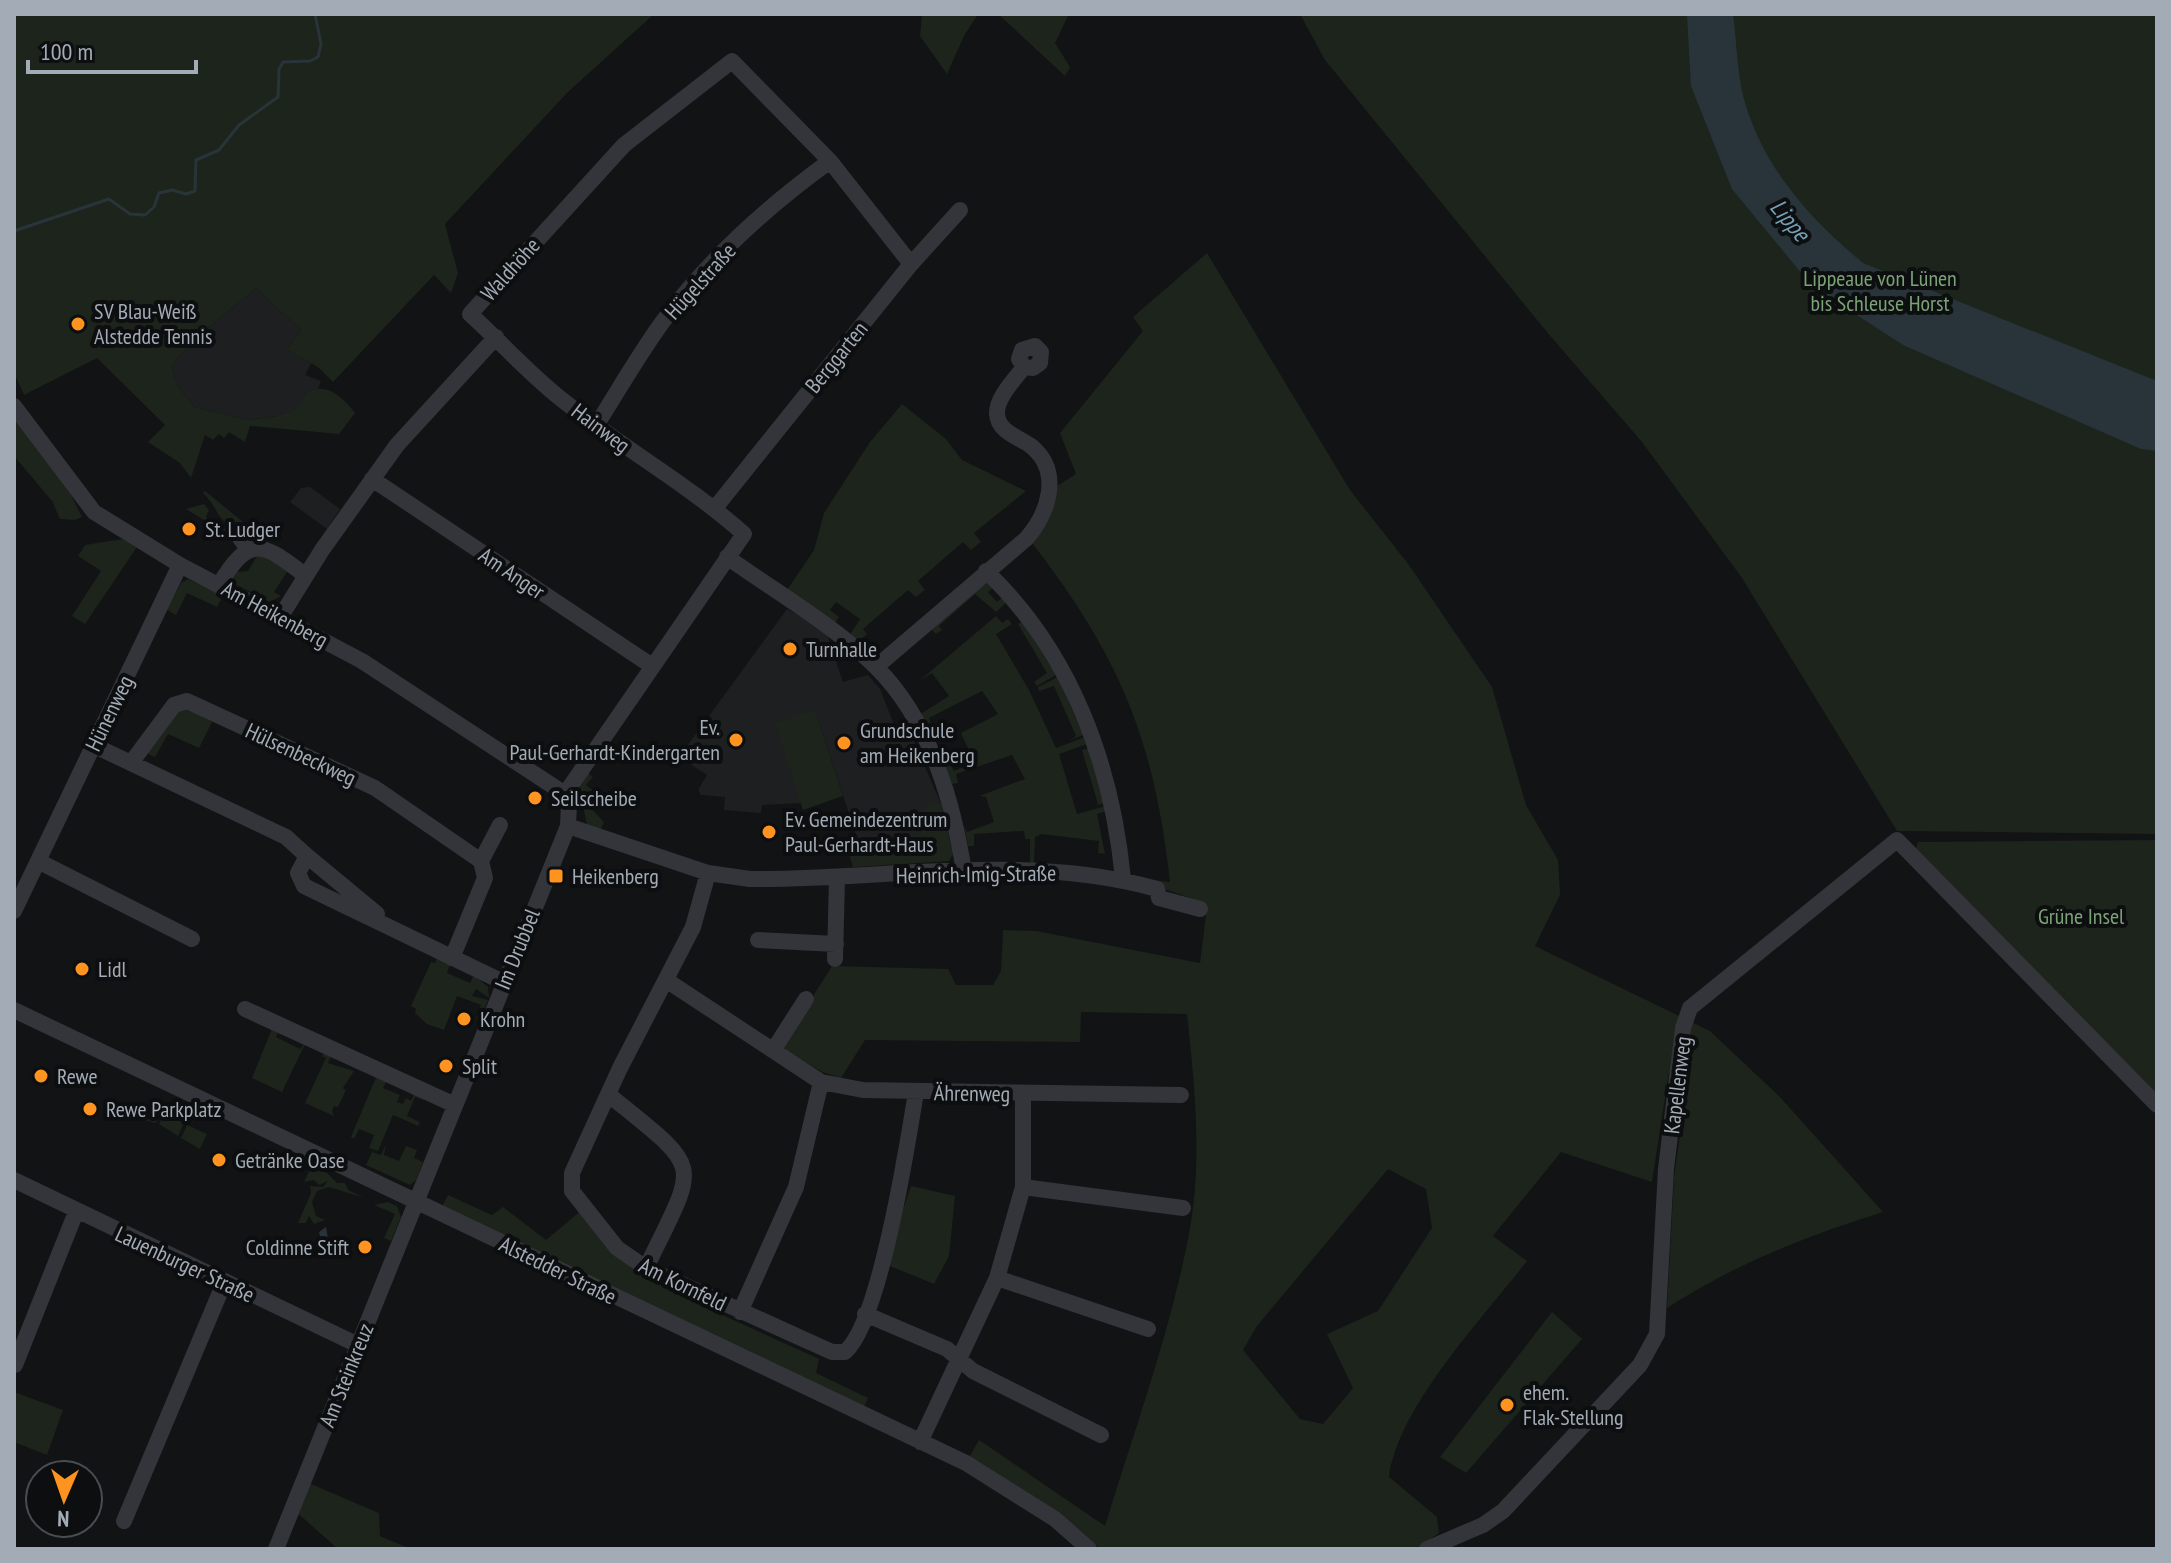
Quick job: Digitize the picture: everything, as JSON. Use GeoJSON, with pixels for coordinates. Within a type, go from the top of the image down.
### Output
{"type":"FeatureCollection","features":[{"type":"Feature","properties":{"kind":"street","name":"Waldhöhe"},"geometry":{"type":"LineString","coordinates":[[281,616],[372,479],[411,428],[496,337],[470,314],[624,145],[732,61],[830,161]]}},
{"type":"Feature","properties":{"kind":"street"},"geometry":{"type":"LineString","coordinates":[[830,161],[911,264]]}},
{"type":"Feature","properties":{"kind":"street","name":"Hügelstraße"},"geometry":{"type":"LineString","coordinates":[[597,424],[661,323],[761,216],[830,161]]}},
{"type":"Feature","properties":{"kind":"street","name":"Berggarten"},"geometry":{"type":"LineString","coordinates":[[715,508],[911,264],[960,210]]}},
{"type":"Feature","properties":{"kind":"street","name":"Hainweg"},"geometry":{"type":"LineString","coordinates":[[496,337],[565,402],[652,467],[715,508],[744,534],[727,557]]}},
{"type":"Feature","properties":{"kind":"street"},"geometry":{"type":"LineString","coordinates":[[876,667],[1026,539],[1043,518],[1049,495],[1045,464],[1031,446],[1002,427],[997,415],[999,402],[1024,367]]}},
{"type":"Feature","properties":{"kind":"street","name":"Am Heikenberg"},"geometry":{"type":"LineString","coordinates":[[14,406],[94,512],[180,565],[362,661],[565,794]]}},
{"type":"Feature","properties":{"kind":"street","name":"Am Anger"},"geometry":{"type":"LineString","coordinates":[[372,479],[652,666]]}},
{"type":"Feature","properties":{"kind":"street"},"geometry":{"type":"LineString","coordinates":[[219,585],[223,566],[243,542],[268,548],[306,576]]}},
{"type":"Feature","properties":{"kind":"street"},"geometry":{"type":"LineString","coordinates":[[565,794],[727,557],[876,667],[912,716],[941,775],[957,823],[964,872]]}},
{"type":"Feature","properties":{"kind":"street","name":"Hünenweg"},"geometry":{"type":"LineString","coordinates":[[14,911],[180,565]]}},
{"type":"Feature","properties":{"kind":"street"},"geometry":{"type":"LineString","coordinates":[[986,571],[1029,616],[1071,683],[1111,798],[1123,879]]}},
{"type":"Feature","properties":{"kind":"street","name":"Hülsenbeckweg"},"geometry":{"type":"LineString","coordinates":[[131,763],[174,705],[187,701],[375,788],[481,861]]}},
{"type":"Feature","properties":{"kind":"street"},"geometry":{"type":"LineString","coordinates":[[93,745],[286,837],[399,932]]}},
{"type":"Feature","properties":{"kind":"street","name":"Im Drubbel"},"geometry":{"type":"LineString","coordinates":[[416,1201],[568,826],[569,803],[565,794]]}},
{"type":"Feature","properties":{"kind":"street"},"geometry":{"type":"LineString","coordinates":[[452,958],[485,878],[481,861],[500,825]]}},
{"type":"Feature","properties":{"kind":"street","name":"Heinrich-Imig-Straße"},"geometry":{"type":"LineString","coordinates":[[568,826],[708,873],[750,879],[1053,870],[1123,879],[1157,889],[1159,898],[1200,909]]}},
{"type":"Feature","properties":{"kind":"street","name":"Kapellenweg"},"geometry":{"type":"LineString","coordinates":[[1427,1549],[1483,1525],[1503,1511],[1651,1351],[1661,1310],[1666,1169],[1683,1028],[1690,1008],[1897,840],[2157,1105]]}},
{"type":"Feature","properties":{"kind":"street"},"geometry":{"type":"LineString","coordinates":[[307,856],[298,873],[304,886],[503,982]]}},
{"type":"Feature","properties":{"kind":"street"},"geometry":{"type":"LineString","coordinates":[[38,861],[192,939]]}},
{"type":"Feature","properties":{"kind":"street","name":"Am Kornfeld"},"geometry":{"type":"LineString","coordinates":[[708,873],[693,927],[572,1173],[572,1191],[617,1248],[646,1268],[839,1354],[850,1347],[865,1314],[896,1213],[916,1092]]}},
{"type":"Feature","properties":{"kind":"street"},"geometry":{"type":"LineString","coordinates":[[758,940],[835,952],[837,878]]}},
{"type":"Feature","properties":{"kind":"street","name":"Ährenweg"},"geometry":{"type":"LineString","coordinates":[[666,980],[821,1082],[863,1090],[916,1092],[1181,1095]]}},
{"type":"Feature","properties":{"kind":"street"},"geometry":{"type":"LineString","coordinates":[[774,1049],[806,999]]}},
{"type":"Feature","properties":{"kind":"street"},"geometry":{"type":"LineString","coordinates":[[245,1009],[455,1105]]}},
{"type":"Feature","properties":{"kind":"street","name":"Alstedder Straße"},"geometry":{"type":"LineString","coordinates":[[14,1010],[998,1481],[1055,1519],[1089,1549]]}},
{"type":"Feature","properties":{"kind":"street"},"geometry":{"type":"LineString","coordinates":[[740,1312],[796,1187],[821,1082]]}},
{"type":"Feature","properties":{"kind":"street"},"geometry":{"type":"LineString","coordinates":[[920,1442],[997,1278],[1023,1187],[1023,1094]]}},
{"type":"Feature","properties":{"kind":"street"},"geometry":{"type":"LineString","coordinates":[[609,1095],[673,1148],[685,1165],[683,1190],[646,1268]]}},
{"type":"Feature","properties":{"kind":"street","name":"Lauenburger Straße"},"geometry":{"type":"LineString","coordinates":[[16,1186],[358,1345]]}},
{"type":"Feature","properties":{"kind":"street"},"geometry":{"type":"LineString","coordinates":[[1023,1187],[1183,1208]]}},
{"type":"Feature","properties":{"kind":"street","name":"Am Steinkreuz"},"geometry":{"type":"LineString","coordinates":[[276,1549],[416,1201]]}},
{"type":"Feature","properties":{"kind":"street"},"geometry":{"type":"LineString","coordinates":[[15,1365],[76,1212]]}},
{"type":"Feature","properties":{"kind":"street"},"geometry":{"type":"LineString","coordinates":[[997,1278],[1148,1329]]}},
{"type":"Feature","properties":{"kind":"street"},"geometry":{"type":"LineString","coordinates":[[124,1521],[224,1283]]}},
{"type":"Feature","properties":{"kind":"street"},"geometry":{"type":"LineString","coordinates":[[865,1314],[947,1349],[973,1371],[1101,1435]]}},
{"type":"Feature","properties":{"kind":"shaded area"},"geometry":{"type":"Polygon","coordinates":[[[256,288],[301,330],[287,350],[311,363],[305,375],[321,381],[318,389],[306,393],[299,408],[278,416],[247,420],[194,407],[177,385],[171,366],[197,337],[256,288]]]}},
{"type":"Feature","properties":{"kind":"shaded area"},"geometry":{"type":"Polygon","coordinates":[[[310,487],[340,509],[327,529],[290,502],[301,488],[310,487]]]}},
{"type":"Feature","properties":{"kind":"shaded area"},"geometry":{"type":"Polygon","coordinates":[[[787,609],[826,631],[843,682],[868,675],[880,689],[899,737],[910,732],[941,804],[953,854],[949,861],[853,867],[846,842],[857,838],[815,710],[801,803],[762,805],[761,813],[724,810],[725,797],[701,795],[698,790],[707,775],[679,757],[787,609]]]}},
{"type":"Feature","properties":{"kind":"green space"},"geometry":{"type":"Polygon","coordinates":[[[14,14],[654,14],[567,93],[445,224],[458,273],[451,293],[434,275],[333,382],[318,367],[287,350],[301,330],[256,288],[197,337],[171,366],[177,385],[194,407],[247,420],[278,416],[298,408],[306,393],[320,389],[334,392],[355,413],[339,434],[250,426],[245,442],[229,432],[224,438],[219,434],[213,440],[205,435],[191,478],[180,463],[148,442],[165,425],[97,358],[24,395],[14,373],[14,14]]]}},
{"type":"Feature","properties":{"kind":"green space"},"geometry":{"type":"Polygon","coordinates":[[[922,14],[978,14],[947,74],[920,36],[922,14]]]}},
{"type":"Feature","properties":{"kind":"green space"},"geometry":{"type":"Polygon","coordinates":[[[998,14],[1069,14],[1055,43],[1070,67],[1065,76],[998,14]]]}},
{"type":"Feature","properties":{"kind":"green space","name":"Lippeaue von Lünen bis Schleuse Horst"},"geometry":{"type":"Polygon","coordinates":[[[1300,14],[2157,14],[2157,834],[1897,831],[1742,578],[1642,442],[1546,331],[1325,60],[1300,14]]]}},
{"type":"Feature","properties":{"kind":"green space"},"geometry":{"type":"Polygon","coordinates":[[[1207,253],[1350,490],[1409,565],[1492,687],[1526,805],[1558,860],[1560,895],[1535,946],[1710,1031],[1780,1097],[1883,1212],[1772,1252],[1667,1308],[1674,1177],[1687,1087],[1669,1072],[1652,1182],[1561,1152],[1493,1236],[1527,1261],[1466,1336],[1425,1393],[1396,1450],[1389,1477],[1437,1517],[1439,1533],[1417,1549],[1100,1549],[1083,1533],[966,1463],[979,1440],[1105,1526],[1171,1311],[1193,1211],[1196,1126],[1187,1014],[1081,1012],[1080,1042],[865,1040],[841,1078],[822,1072],[781,1047],[832,966],[948,969],[956,985],[993,985],[1001,971],[1003,930],[1036,931],[1200,963],[1206,915],[1194,911],[1193,899],[1134,878],[1170,882],[1154,785],[1128,702],[1088,624],[1032,543],[1057,486],[1076,474],[1060,433],[1143,331],[1133,317],[1207,253]],[[1388,1169],[1257,1326],[1243,1350],[1300,1419],[1323,1424],[1353,1388],[1327,1334],[1378,1311],[1432,1228],[1426,1189],[1388,1169]]]}},
{"type":"Feature","properties":{"kind":"green space"},"geometry":{"type":"Polygon","coordinates":[[[902,404],[946,439],[962,460],[1026,491],[974,533],[981,542],[971,550],[963,542],[918,581],[925,590],[916,597],[908,590],[863,629],[867,634],[858,642],[849,636],[860,619],[836,602],[830,610],[839,617],[835,623],[787,590],[814,550],[824,513],[870,442],[902,404]]]}},
{"type":"Feature","properties":{"kind":"green space"},"geometry":{"type":"Polygon","coordinates":[[[14,416],[71,495],[82,517],[60,519],[52,501],[14,456],[14,416]]]}},
{"type":"Feature","properties":{"kind":"green space"},"geometry":{"type":"Polygon","coordinates":[[[205,491],[274,547],[228,524],[203,493],[205,491]]]}},
{"type":"Feature","properties":{"kind":"green space"},"geometry":{"type":"Polygon","coordinates":[[[204,504],[209,510],[206,517],[235,535],[233,538],[186,509],[204,504]]]}},
{"type":"Feature","properties":{"kind":"green space"},"geometry":{"type":"Polygon","coordinates":[[[123,539],[137,547],[85,624],[72,616],[101,571],[78,556],[85,545],[123,539]]]}},
{"type":"Feature","properties":{"kind":"green space"},"geometry":{"type":"Polygon","coordinates":[[[258,554],[289,569],[274,592],[281,596],[270,602],[225,579],[234,572],[248,571],[258,554]]]}},
{"type":"Feature","properties":{"kind":"green space"},"geometry":{"type":"Polygon","coordinates":[[[188,579],[223,595],[217,607],[187,593],[176,615],[167,610],[181,583],[188,579]]]}},
{"type":"Feature","properties":{"kind":"green space"},"geometry":{"type":"Polygon","coordinates":[[[985,581],[995,586],[988,592],[997,602],[1004,596],[1008,601],[996,612],[975,594],[939,626],[942,630],[936,634],[930,628],[985,581]]]}},
{"type":"Feature","properties":{"kind":"green space"},"geometry":{"type":"Polygon","coordinates":[[[996,616],[1002,623],[1008,619],[1012,624],[996,634],[1029,690],[1056,748],[1085,737],[1087,744],[1059,754],[1077,814],[1106,806],[1107,811],[1097,814],[1105,854],[1098,853],[1099,841],[1041,834],[1035,837],[1034,863],[1030,863],[1030,839],[1025,839],[1024,831],[974,834],[974,846],[968,846],[964,825],[967,832],[994,822],[986,797],[979,796],[1025,779],[1012,755],[956,774],[958,783],[952,784],[946,766],[950,764],[954,771],[974,762],[961,733],[998,714],[982,691],[929,718],[932,727],[927,730],[919,715],[949,696],[932,673],[919,681],[996,616]]]}},
{"type":"Feature","properties":{"kind":"green space"},"geometry":{"type":"Polygon","coordinates":[[[1023,621],[1056,675],[1037,686],[1034,682],[1047,673],[1018,624],[1023,621]]]}},
{"type":"Feature","properties":{"kind":"green space"},"geometry":{"type":"Polygon","coordinates":[[[1058,677],[1083,735],[1069,741],[1076,736],[1054,686],[1039,691],[1038,687],[1058,677]]]}},
{"type":"Feature","properties":{"kind":"green space"},"geometry":{"type":"Polygon","coordinates":[[[181,708],[214,718],[199,748],[168,734],[155,757],[146,753],[181,708]]]}},
{"type":"Feature","properties":{"kind":"green space"},"geometry":{"type":"Polygon","coordinates":[[[815,710],[843,796],[803,810],[775,723],[815,710]]]}},
{"type":"Feature","properties":{"kind":"green space"},"geometry":{"type":"Polygon","coordinates":[[[1089,748],[1105,803],[1094,806],[1098,804],[1082,750],[1089,748]]]}},
{"type":"Feature","properties":{"kind":"green space"},"geometry":{"type":"Polygon","coordinates":[[[588,773],[593,777],[586,785],[594,791],[586,803],[604,822],[600,830],[587,825],[579,787],[588,773]]]}},
{"type":"Feature","properties":{"kind":"green space"},"geometry":{"type":"Polygon","coordinates":[[[930,804],[941,804],[953,854],[949,861],[853,867],[850,857],[922,833],[917,815],[930,804]]]}},
{"type":"Feature","properties":{"kind":"green space","name":"Grüne Insel"},"geometry":{"type":"Polygon","coordinates":[[[2157,840],[2157,1100],[1914,853],[1918,842],[2157,840]]]}},
{"type":"Feature","properties":{"kind":"green space"},"geometry":{"type":"Polygon","coordinates":[[[437,958],[450,964],[447,973],[470,983],[474,975],[488,987],[489,998],[476,989],[472,996],[488,1000],[480,1020],[476,1019],[481,1005],[457,996],[444,1030],[427,1024],[415,1013],[416,1009],[411,1006],[431,962],[435,963],[437,958]]]}},
{"type":"Feature","properties":{"kind":"green space"},"geometry":{"type":"Polygon","coordinates":[[[273,1026],[279,1030],[276,1037],[300,1049],[306,1042],[282,1092],[252,1078],[273,1026]]]}},
{"type":"Feature","properties":{"kind":"green space"},"geometry":{"type":"Polygon","coordinates":[[[325,1051],[332,1054],[328,1063],[354,1071],[343,1088],[346,1090],[338,1107],[334,1106],[334,1116],[305,1103],[326,1058],[322,1056],[325,1051]]]}},
{"type":"Feature","properties":{"kind":"green space"},"geometry":{"type":"Polygon","coordinates":[[[377,1075],[387,1080],[383,1088],[400,1095],[397,1102],[403,1104],[406,1098],[411,1101],[415,1092],[425,1097],[424,1100],[415,1097],[407,1116],[420,1122],[418,1126],[393,1115],[378,1151],[369,1148],[374,1135],[359,1129],[354,1139],[351,1137],[377,1075]]]}},
{"type":"Feature","properties":{"kind":"green space"},"geometry":{"type":"Polygon","coordinates":[[[141,1103],[161,1112],[156,1123],[134,1118],[141,1103]]]}},
{"type":"Feature","properties":{"kind":"green space"},"geometry":{"type":"Polygon","coordinates":[[[164,1114],[184,1123],[178,1136],[159,1124],[164,1114]]]}},
{"type":"Feature","properties":{"kind":"green space"},"geometry":{"type":"Polygon","coordinates":[[[187,1125],[207,1134],[200,1149],[181,1138],[187,1125]]]}},
{"type":"Feature","properties":{"kind":"green space"},"geometry":{"type":"Polygon","coordinates":[[[386,1144],[384,1155],[399,1161],[406,1146],[417,1150],[414,1158],[423,1162],[416,1180],[410,1185],[366,1165],[372,1152],[381,1155],[386,1144]]]}},
{"type":"Feature","properties":{"kind":"green space"},"geometry":{"type":"Polygon","coordinates":[[[311,1167],[327,1173],[337,1183],[345,1183],[348,1190],[364,1198],[329,1187],[317,1191],[312,1202],[316,1216],[325,1220],[314,1224],[309,1216],[306,1223],[298,1223],[311,1193],[310,1186],[323,1187],[328,1181],[319,1185],[314,1180],[304,1182],[311,1167]]]}},
{"type":"Feature","properties":{"kind":"green space"},"geometry":{"type":"Polygon","coordinates":[[[911,1186],[955,1196],[949,1256],[934,1284],[885,1264],[911,1186]]]}},
{"type":"Feature","properties":{"kind":"green space"},"geometry":{"type":"Polygon","coordinates":[[[448,1195],[492,1215],[503,1207],[546,1240],[583,1209],[617,1248],[670,1291],[819,1359],[816,1373],[868,1398],[861,1413],[439,1212],[448,1195]]]}},
{"type":"Feature","properties":{"kind":"green space"},"geometry":{"type":"Polygon","coordinates":[[[388,1202],[397,1206],[401,1217],[391,1241],[384,1238],[395,1214],[374,1205],[388,1202]]]}},
{"type":"Feature","properties":{"kind":"green space"},"geometry":{"type":"Polygon","coordinates":[[[1552,1312],[1582,1339],[1466,1473],[1440,1457],[1552,1312]]]}},
{"type":"Feature","properties":{"kind":"green space"},"geometry":{"type":"Polygon","coordinates":[[[14,1392],[63,1410],[47,1455],[14,1442],[14,1392]]]}},
{"type":"Feature","properties":{"kind":"green space"},"geometry":{"type":"Polygon","coordinates":[[[304,1481],[379,1513],[380,1536],[411,1549],[338,1549],[293,1509],[304,1481]]]}},
{"type":"Feature","properties":{"kind":"water","name":"Lippe"},"geometry":{"type":"Polygon","coordinates":[[[1687,14],[1733,14],[1741,84],[1755,130],[1778,173],[1793,193],[1844,247],[1863,263],[2157,381],[2157,451],[2141,449],[1903,345],[1812,286],[1732,189],[1691,86],[1687,14]]]}},
{"type":"Feature","properties":{"kind":"water"},"geometry":{"type":"Polygon","coordinates":[[[326,1227],[328,1239],[335,1244],[324,1254],[319,1232],[326,1227]]]}},
{"type":"Feature","properties":{"kind":"waterway"},"geometry":{"type":"LineString","coordinates":[[14,231],[109,199],[130,214],[145,215],[154,207],[159,193],[172,190],[186,194],[195,191],[196,160],[219,150],[239,125],[278,97],[279,69],[283,62],[310,61],[318,57],[321,44],[315,14]]}},
{"type":"Feature","properties":{"kind":"place","name":"SV Blau-Weiß Alstedde Tennis"},"geometry":{"type":"Point","coordinates":[78,324]}},
{"type":"Feature","properties":{"kind":"place","name":"St. Ludger"},"geometry":{"type":"Point","coordinates":[189,529]}},
{"type":"Feature","properties":{"kind":"place","name":"Turnhalle"},"geometry":{"type":"Point","coordinates":[790,649]}},
{"type":"Feature","properties":{"kind":"place","name":"Ev. Paul-Gerhardt-Kindergarten"},"geometry":{"type":"Point","coordinates":[736,740]}},
{"type":"Feature","properties":{"kind":"place","name":"Grundschule am Heikenberg"},"geometry":{"type":"Point","coordinates":[844,743]}},
{"type":"Feature","properties":{"kind":"place","name":"Seilscheibe"},"geometry":{"type":"Point","coordinates":[535,798]}},
{"type":"Feature","properties":{"kind":"place","name":"Ev. Gemeindezentrum Paul-Gerhardt-Haus"},"geometry":{"type":"Point","coordinates":[769,832]}},
{"type":"Feature","properties":{"kind":"place","name":"Heikenberg"},"geometry":{"type":"Point","coordinates":[556,876]}},
{"type":"Feature","properties":{"kind":"place","name":"Lidl"},"geometry":{"type":"Point","coordinates":[82,969]}},
{"type":"Feature","properties":{"kind":"place","name":"Krohn"},"geometry":{"type":"Point","coordinates":[464,1019]}},
{"type":"Feature","properties":{"kind":"place","name":"Split"},"geometry":{"type":"Point","coordinates":[446,1066]}},
{"type":"Feature","properties":{"kind":"place","name":"Rewe"},"geometry":{"type":"Point","coordinates":[41,1076]}},
{"type":"Feature","properties":{"kind":"place","name":"Rewe Parkplatz"},"geometry":{"type":"Point","coordinates":[90,1109]}},
{"type":"Feature","properties":{"kind":"place","name":"Getränke Oase"},"geometry":{"type":"Point","coordinates":[219,1160]}},
{"type":"Feature","properties":{"kind":"place","name":"Coldinne Stift"},"geometry":{"type":"Point","coordinates":[365,1247]}},
{"type":"Feature","properties":{"kind":"place","name":"ehem. Flak-Stellung"},"geometry":{"type":"Point","coordinates":[1507,1405]}}]}
